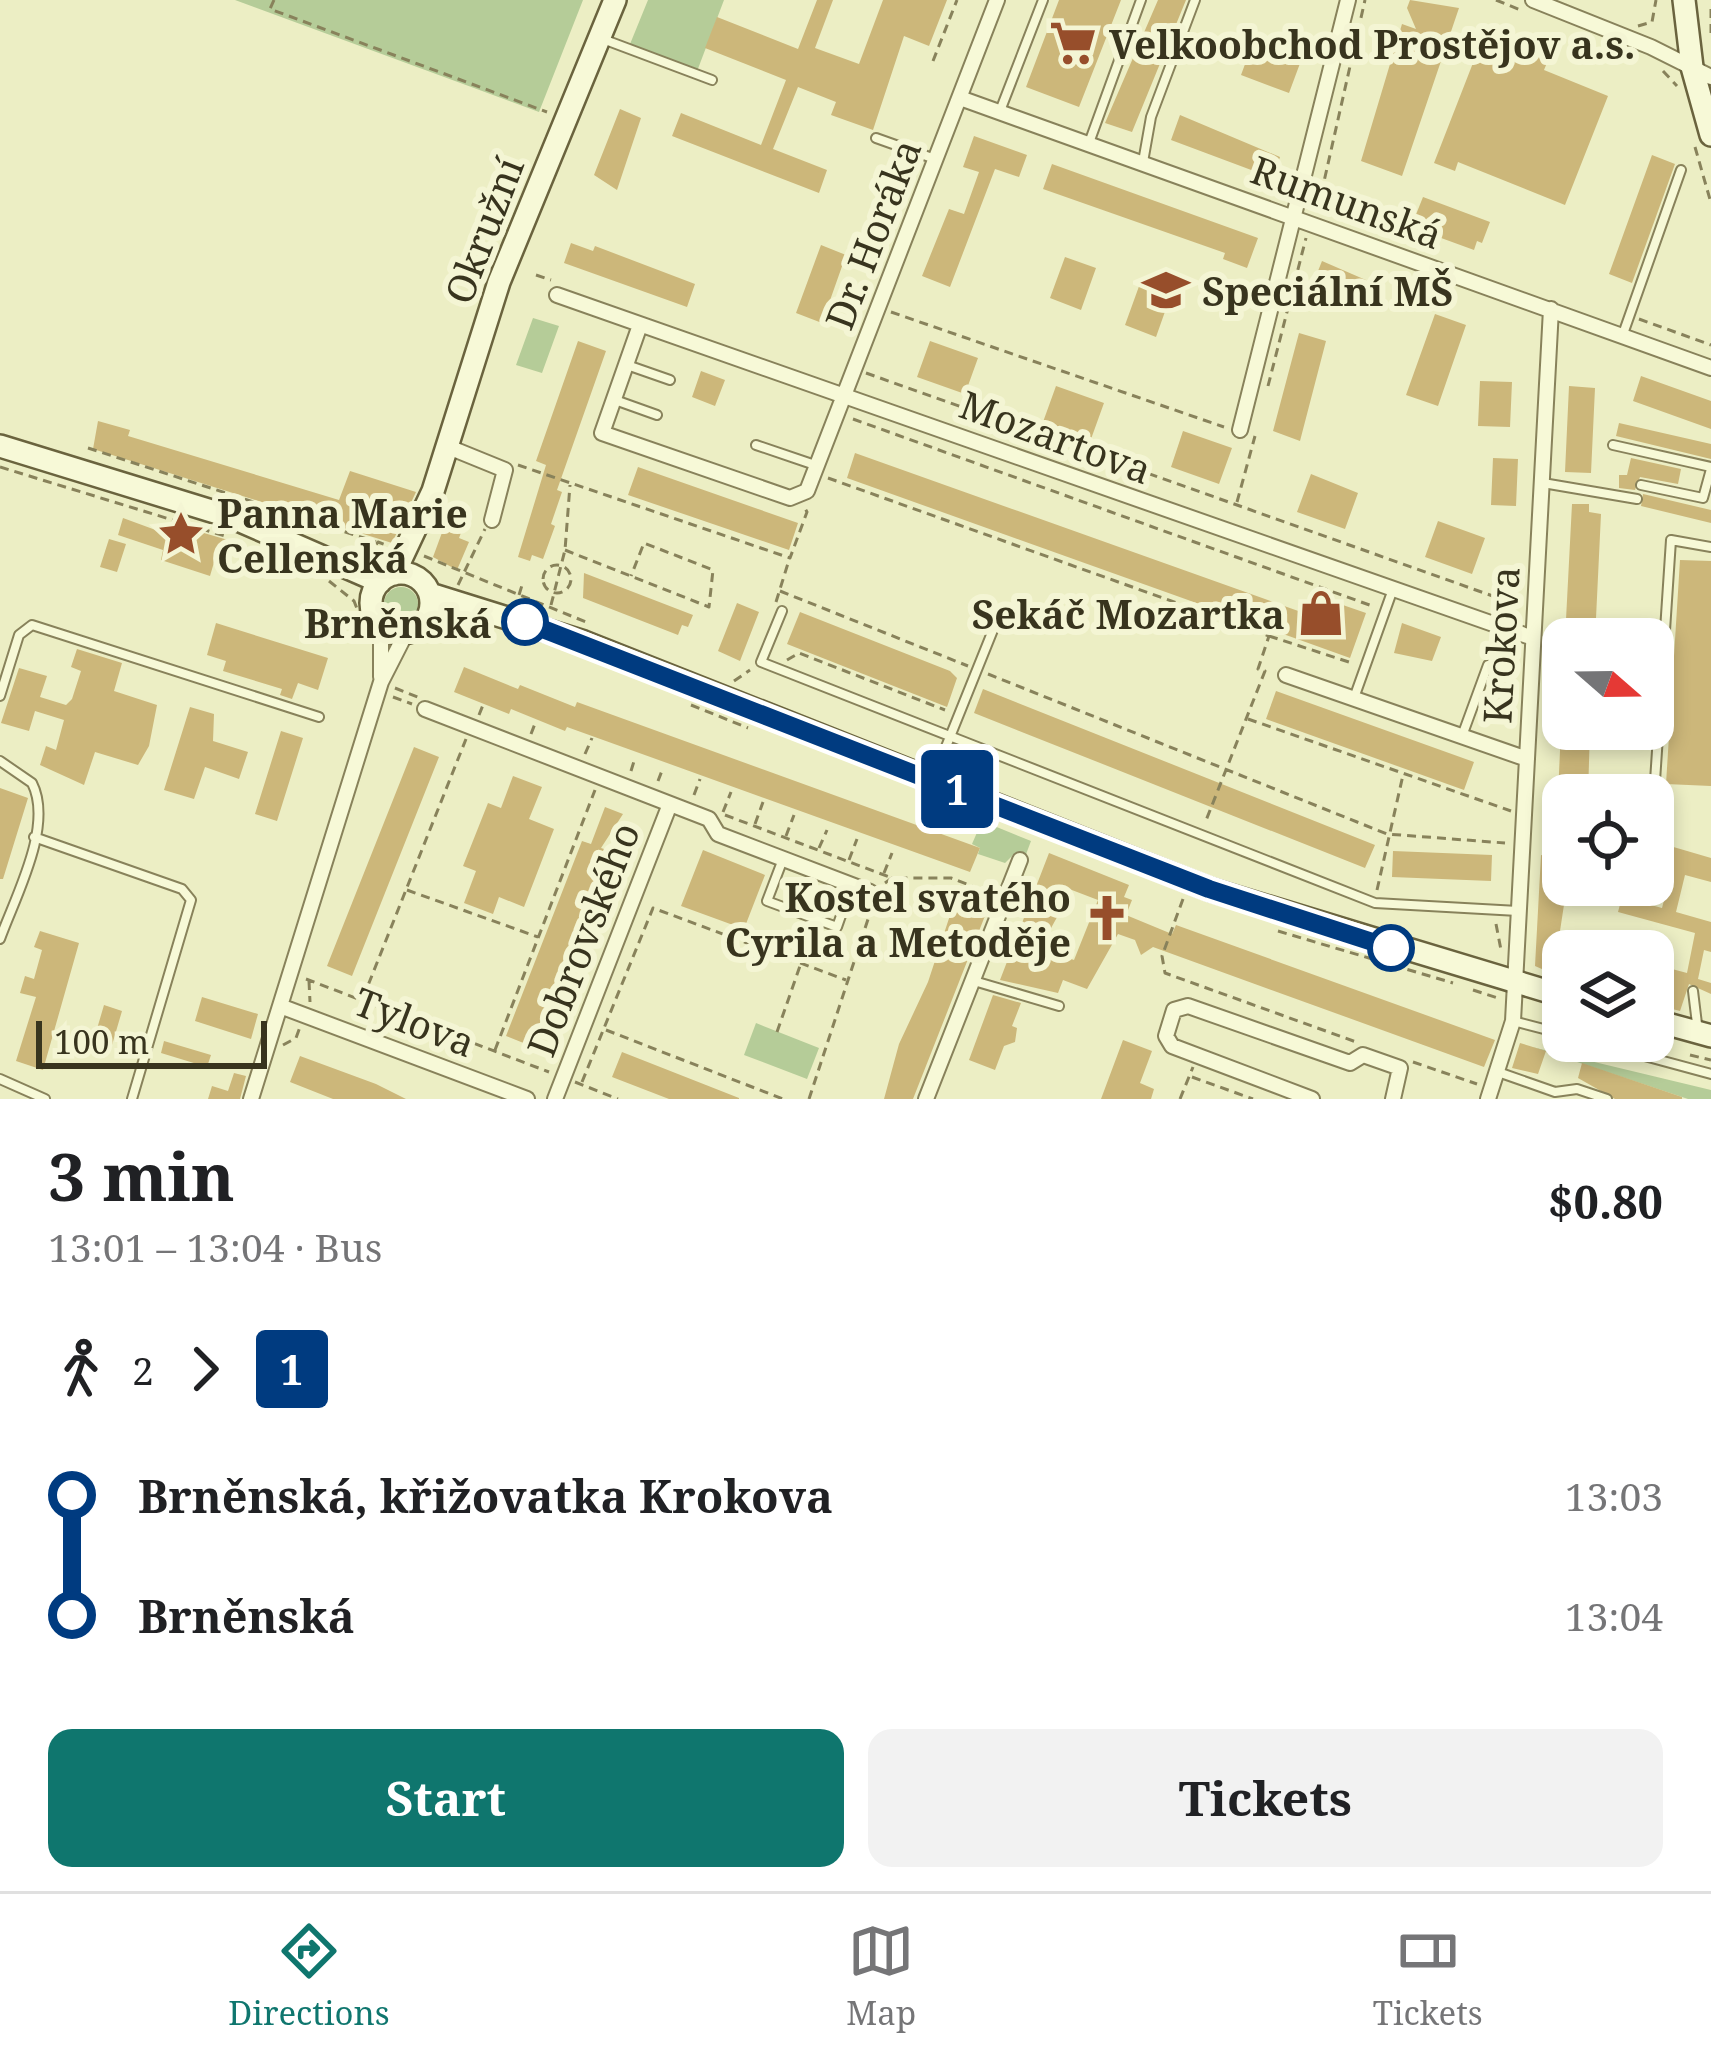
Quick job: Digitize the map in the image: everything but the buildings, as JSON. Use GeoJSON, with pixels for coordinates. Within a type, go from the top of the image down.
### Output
{"type":"FeatureCollection","features":[{"type":"Feature","properties":{"kind":"main road","name":"Okružní"},"geometry":{"type":"LineString","coordinates":[[425,587],[434,490],[499,282],[615,0]]}},
{"type":"Feature","properties":{"kind":"main road"},"geometry":{"type":"LineString","coordinates":[[1684,0],[1702,72],[1701,134]]}},
{"type":"Feature","properties":{"kind":"main road"},"geometry":{"type":"LineString","coordinates":[[0,446],[231,518],[316,563],[382,584],[425,587],[484,622]]}},
{"type":"Feature","properties":{"kind":"main road","name":"Okružní"},"geometry":{"type":"LineString","coordinates":[[382,584],[434,490]]}},
{"type":"Feature","properties":{"kind":"main road"},"geometry":{"type":"LineString","coordinates":[[382,584],[372,612],[380,625],[406,633],[427,620],[484,622],[584,642],[1209,889],[1506,991],[1542,994]]}},
{"type":"Feature","properties":{"kind":"main road"},"geometry":{"type":"LineString","coordinates":[[425,587],[427,620]]}},
{"type":"Feature","properties":{"kind":"main road"},"geometry":{"type":"LineString","coordinates":[[1674,1026],[1704,1034]]}},
{"type":"Feature","properties":{"kind":"street","name":"Dr. Horáka"},"geometry":{"type":"LineString","coordinates":[[806,493],[819,470],[997,0]]}},
{"type":"Feature","properties":{"kind":"street"},"geometry":{"type":"LineString","coordinates":[[1240,430],[1348,0]]}},
{"type":"Feature","properties":{"kind":"street"},"geometry":{"type":"LineString","coordinates":[[1533,0],[1702,72]]}},
{"type":"Feature","properties":{"kind":"street","name":"Rumunská"},"geometry":{"type":"LineString","coordinates":[[960,98],[1142,163],[1295,225],[1551,309],[1711,368]]}},
{"type":"Feature","properties":{"kind":"street","name":"Mozartova"},"geometry":{"type":"LineString","coordinates":[[557,289],[640,325],[1533,638]]}},
{"type":"Feature","properties":{"kind":"street","name":"Krokova"},"geometry":{"type":"LineString","coordinates":[[1489,1094],[1513,1021],[1506,991],[1520,911],[1551,309]]}},
{"type":"Feature","properties":{"kind":"street"},"geometry":{"type":"LineString","coordinates":[[640,325],[602,433],[790,499],[806,493]]}},
{"type":"Feature","properties":{"kind":"street"},"geometry":{"type":"LineString","coordinates":[[446,446],[505,470],[492,520]]}},
{"type":"Feature","properties":{"kind":"street"},"geometry":{"type":"LineString","coordinates":[[251,1099],[388,685],[388,654],[380,625]]}},
{"type":"Feature","properties":{"kind":"street"},"geometry":{"type":"LineString","coordinates":[[388,654],[406,633]]}},
{"type":"Feature","properties":{"kind":"street"},"geometry":{"type":"LineString","coordinates":[[1286,675],[1526,759]]}},
{"type":"Feature","properties":{"kind":"street"},"geometry":{"type":"LineString","coordinates":[[426,705],[709,819],[718,834],[873,896]]}},
{"type":"Feature","properties":{"kind":"street","name":"Dobrovského"},"geometry":{"type":"LineString","coordinates":[[555,1099],[670,804]]}},
{"type":"Feature","properties":{"kind":"street"},"geometry":{"type":"LineString","coordinates":[[926,1099],[1020,860]]}},
{"type":"Feature","properties":{"kind":"street","name":"Tylova"},"geometry":{"type":"LineString","coordinates":[[280,1006],[527,1099]]}},
{"type":"Feature","properties":{"kind":"street"},"geometry":{"type":"LineString","coordinates":[[1312,1099],[1172,1046],[1166,1036],[1174,1010],[1188,1006],[1350,1063],[1363,1054],[1400,1068],[1394,1099]]}},
{"type":"Feature","properties":{"kind":"lane"},"geometry":{"type":"LineString","coordinates":[[1000,112],[1043,0]]}},
{"type":"Feature","properties":{"kind":"lane"},"geometry":{"type":"LineString","coordinates":[[1089,144],[1141,0]]}},
{"type":"Feature","properties":{"kind":"lane"},"geometry":{"type":"LineString","coordinates":[[1142,163],[1151,117],[1195,0]]}},
{"type":"Feature","properties":{"kind":"lane"},"geometry":{"type":"LineString","coordinates":[[598,38],[712,80]]}},
{"type":"Feature","properties":{"kind":"lane"},"geometry":{"type":"LineString","coordinates":[[876,138],[936,160]]}},
{"type":"Feature","properties":{"kind":"lane"},"geometry":{"type":"LineString","coordinates":[[1622,335],[1681,170]]}},
{"type":"Feature","properties":{"kind":"lane"},"geometry":{"type":"LineString","coordinates":[[626,365],[670,380]]}},
{"type":"Feature","properties":{"kind":"lane"},"geometry":{"type":"LineString","coordinates":[[614,399],[657,415]]}},
{"type":"Feature","properties":{"kind":"lane"},"geometry":{"type":"LineString","coordinates":[[756,445],[819,470]]}},
{"type":"Feature","properties":{"kind":"lane"},"geometry":{"type":"LineString","coordinates":[[1613,445],[1711,468],[1703,498],[1641,485]]}},
{"type":"Feature","properties":{"kind":"lane"},"geometry":{"type":"LineString","coordinates":[[1542,482],[1637,500]]}},
{"type":"Feature","properties":{"kind":"lane"},"geometry":{"type":"LineString","coordinates":[[1654,774],[1671,540],[1711,547]]}},
{"type":"Feature","properties":{"kind":"lane"},"geometry":{"type":"LineString","coordinates":[[1354,699],[1393,589]]}},
{"type":"Feature","properties":{"kind":"lane"},"geometry":{"type":"LineString","coordinates":[[782,611],[761,662],[1375,903],[1520,911]]}},
{"type":"Feature","properties":{"kind":"lane"},"geometry":{"type":"LineString","coordinates":[[0,696],[19,635],[32,625],[319,717]]}},
{"type":"Feature","properties":{"kind":"lane"},"geometry":{"type":"LineString","coordinates":[[932,780],[993,630]]}},
{"type":"Feature","properties":{"kind":"lane"},"geometry":{"type":"LineString","coordinates":[[1461,737],[1488,665]]}},
{"type":"Feature","properties":{"kind":"lane"},"geometry":{"type":"LineString","coordinates":[[0,761],[35,787],[34,837],[0,939]]}},
{"type":"Feature","properties":{"kind":"lane"},"geometry":{"type":"LineString","coordinates":[[34,837],[182,890],[191,900],[132,1099]]}},
{"type":"Feature","properties":{"kind":"lane"},"geometry":{"type":"LineString","coordinates":[[783,859],[767,902],[836,927],[852,885]]}},
{"type":"Feature","properties":{"kind":"lane"},"geometry":{"type":"LineString","coordinates":[[972,981],[1059,1006]]}},
{"type":"Feature","properties":{"kind":"lane"},"geometry":{"type":"LineString","coordinates":[[1693,991],[1704,1034]]}},
{"type":"Feature","properties":{"kind":"lane"},"geometry":{"type":"LineString","coordinates":[[1513,1021],[1542,1029]]}},
{"type":"Feature","properties":{"kind":"lane"},"geometry":{"type":"LineString","coordinates":[[1667,1062],[1711,1074]]}},
{"type":"Feature","properties":{"kind":"lane"},"geometry":{"type":"LineString","coordinates":[[1497,1071],[1556,1092],[1576,1089],[1607,1099]]}},
{"type":"Feature","properties":{"kind":"lane"},"geometry":{"type":"LineString","coordinates":[[0,1079],[45,1099]]}},
{"type":"Feature","properties":{"kind":"path"},"geometry":{"type":"LineString","coordinates":[[274,0],[270,9],[565,119]]}},
{"type":"Feature","properties":{"kind":"path"},"geometry":{"type":"LineString","coordinates":[[933,61],[957,0]]}},
{"type":"Feature","properties":{"kind":"path"},"geometry":{"type":"LineString","coordinates":[[1317,213],[1365,0]]}},
{"type":"Feature","properties":{"kind":"path"},"geometry":{"type":"LineString","coordinates":[[1634,27],[1652,22],[1656,0]]}},
{"type":"Feature","properties":{"kind":"path"},"geometry":{"type":"LineString","coordinates":[[1711,9],[1711,39]]}},
{"type":"Feature","properties":{"kind":"path"},"geometry":{"type":"LineString","coordinates":[[1655,63],[1680,89]]}},
{"type":"Feature","properties":{"kind":"path"},"geometry":{"type":"LineString","coordinates":[[1701,134],[1711,203]]}},
{"type":"Feature","properties":{"kind":"path"},"geometry":{"type":"LineString","coordinates":[[1266,393],[1306,236],[1295,225]]}},
{"type":"Feature","properties":{"kind":"path"},"geometry":{"type":"LineString","coordinates":[[536,275],[557,289]]}},
{"type":"Feature","properties":{"kind":"path"},"geometry":{"type":"LineString","coordinates":[[889,311],[1223,430],[1229,408]]}},
{"type":"Feature","properties":{"kind":"path"},"geometry":{"type":"LineString","coordinates":[[1628,319],[1711,345]]}},
{"type":"Feature","properties":{"kind":"path"},"geometry":{"type":"LineString","coordinates":[[864,373],[1524,607]]}},
{"type":"Feature","properties":{"kind":"path"},"geometry":{"type":"LineString","coordinates":[[844,416],[1387,608]]}},
{"type":"Feature","properties":{"kind":"path"},"geometry":{"type":"LineString","coordinates":[[1237,506],[1260,416]]}},
{"type":"Feature","properties":{"kind":"path"},"geometry":{"type":"LineString","coordinates":[[88,448],[378,542]]}},
{"type":"Feature","properties":{"kind":"path"},"geometry":{"type":"LineString","coordinates":[[513,463],[790,559],[807,512],[806,493]]}},
{"type":"Feature","properties":{"kind":"path"},"geometry":{"type":"LineString","coordinates":[[0,467],[244,542]]}},
{"type":"Feature","properties":{"kind":"path"},"geometry":{"type":"LineString","coordinates":[[819,470],[1358,665]]}},
{"type":"Feature","properties":{"kind":"path"},"geometry":{"type":"LineString","coordinates":[[550,607],[565,550],[570,483]]}},
{"type":"Feature","properties":{"kind":"path"},"geometry":{"type":"LineString","coordinates":[[806,493],[807,512]]}},
{"type":"Feature","properties":{"kind":"path"},"geometry":{"type":"LineString","coordinates":[[461,575],[492,520]]}},
{"type":"Feature","properties":{"kind":"path"},"geometry":{"type":"LineString","coordinates":[[565,550],[709,607],[713,570],[644,543],[631,576]]}},
{"type":"Feature","properties":{"kind":"path"},"geometry":{"type":"LineString","coordinates":[[316,563],[354,601],[369,650],[406,658],[434,633],[484,622]]}},
{"type":"Feature","properties":{"kind":"path"},"geometry":{"type":"LineString","coordinates":[[553,593],[543,575],[560,565]]}},
{"type":"Feature","properties":{"kind":"path"},"geometry":{"type":"LineString","coordinates":[[553,593],[566,591],[572,579],[560,565]]}},
{"type":"Feature","properties":{"kind":"path"},"geometry":{"type":"LineString","coordinates":[[518,596],[523,583]]}},
{"type":"Feature","properties":{"kind":"path"},"geometry":{"type":"LineString","coordinates":[[780,591],[1387,834],[1522,844]]}},
{"type":"Feature","properties":{"kind":"path"},"geometry":{"type":"LineString","coordinates":[[1200,836],[1265,671],[1258,669],[1269,636]]}},
{"type":"Feature","properties":{"kind":"path"},"geometry":{"type":"LineString","coordinates":[[734,681],[761,662],[783,662],[799,653],[959,715]]}},
{"type":"Feature","properties":{"kind":"path"},"geometry":{"type":"LineString","coordinates":[[388,685],[426,705]]}},
{"type":"Feature","properties":{"kind":"path"},"geometry":{"type":"LineString","coordinates":[[391,696],[426,705]]}},
{"type":"Feature","properties":{"kind":"path"},"geometry":{"type":"LineString","coordinates":[[680,700],[752,729]]}},
{"type":"Feature","properties":{"kind":"path"},"geometry":{"type":"LineString","coordinates":[[1248,719],[1516,813],[1516,794]]}},
{"type":"Feature","properties":{"kind":"path"},"geometry":{"type":"LineString","coordinates":[[529,741],[536,721]]}},
{"type":"Feature","properties":{"kind":"path"},"geometry":{"type":"LineString","coordinates":[[362,1000],[471,727]]}},
{"type":"Feature","properties":{"kind":"path"},"geometry":{"type":"LineString","coordinates":[[582,761],[592,738]]}},
{"type":"Feature","properties":{"kind":"path"},"geometry":{"type":"LineString","coordinates":[[628,778],[635,758]]}},
{"type":"Feature","properties":{"kind":"path"},"geometry":{"type":"LineString","coordinates":[[656,789],[663,768]]}},
{"type":"Feature","properties":{"kind":"path"},"geometry":{"type":"LineString","coordinates":[[495,1052],[600,776]]}},
{"type":"Feature","properties":{"kind":"path"},"geometry":{"type":"LineString","coordinates":[[691,802],[700,779]]}},
{"type":"Feature","properties":{"kind":"path"},"geometry":{"type":"LineString","coordinates":[[723,814],[731,792]]}},
{"type":"Feature","properties":{"kind":"path"},"geometry":{"type":"LineString","coordinates":[[754,826],[763,802]]}},
{"type":"Feature","properties":{"kind":"path"},"geometry":{"type":"LineString","coordinates":[[785,838],[794,815]]}},
{"type":"Feature","properties":{"kind":"path"},"geometry":{"type":"LineString","coordinates":[[819,850],[826,830]]}},
{"type":"Feature","properties":{"kind":"path"},"geometry":{"type":"LineString","coordinates":[[849,861],[857,839]]}},
{"type":"Feature","properties":{"kind":"path"},"geometry":{"type":"LineString","coordinates":[[884,874],[892,853]]}},
{"type":"Feature","properties":{"kind":"path"},"geometry":{"type":"LineString","coordinates":[[919,878],[923,867]]}},
{"type":"Feature","properties":{"kind":"path"},"geometry":{"type":"LineString","coordinates":[[809,1099],[873,896],[892,878],[951,878],[1005,899]]}},
{"type":"Feature","properties":{"kind":"path"},"geometry":{"type":"LineString","coordinates":[[406,889],[538,937]]}},
{"type":"Feature","properties":{"kind":"path"},"geometry":{"type":"LineString","coordinates":[[1196,902],[1184,897],[1162,956],[1165,973],[1378,1050]]}},
{"type":"Feature","properties":{"kind":"path"},"geometry":{"type":"LineString","coordinates":[[580,1085],[653,908],[846,980]]}},
{"type":"Feature","properties":{"kind":"path"},"geometry":{"type":"LineString","coordinates":[[1267,927],[1506,991],[1494,910]]}},
{"type":"Feature","properties":{"kind":"path"},"geometry":{"type":"LineString","coordinates":[[777,1032],[801,964]]}},
{"type":"Feature","properties":{"kind":"path"},"geometry":{"type":"LineString","coordinates":[[280,1047],[296,1038],[305,1015],[305,978],[618,1099]]}},
{"type":"Feature","properties":{"kind":"path"},"geometry":{"type":"LineString","coordinates":[[603,1029],[783,1099]]}},
{"type":"Feature","properties":{"kind":"path"},"geometry":{"type":"LineString","coordinates":[[1401,1058],[1489,1094]]}},
{"type":"Feature","properties":{"kind":"path"},"geometry":{"type":"LineString","coordinates":[[1189,1076],[1252,1099]]}},
{"type":"Feature","properties":{"kind":"green space"},"geometry":{"type":"Polygon","coordinates":[[[235,0],[583,0],[539,112],[235,0]]]}},
{"type":"Feature","properties":{"kind":"green space"},"geometry":{"type":"Polygon","coordinates":[[[648,0],[724,0],[696,74],[628,49],[648,0]]]}},
{"type":"Feature","properties":{"kind":"green space"},"geometry":{"type":"Polygon","coordinates":[[[533,318],[559,326],[542,373],[516,365],[533,318]]]}},
{"type":"Feature","properties":{"kind":"green space"},"geometry":{"type":"Polygon","coordinates":[[[401,587],[413,592],[418,604],[413,616],[401,621],[389,616],[384,604],[389,592],[401,587]]]}},
{"type":"Feature","properties":{"kind":"green space"},"geometry":{"type":"Polygon","coordinates":[[[982,821],[1031,841],[1025,857],[1015,853],[1005,863],[978,854],[980,848],[972,844],[982,821]]]}},
{"type":"Feature","properties":{"kind":"green space"},"geometry":{"type":"Polygon","coordinates":[[[756,1023],[819,1048],[807,1079],[744,1055],[756,1023]]]}},
{"type":"Feature","properties":{"kind":"green space"},"geometry":{"type":"Polygon","coordinates":[[[1577,1062],[1711,1090],[1711,1099],[1688,1099],[1577,1062]]]}},
{"type":"Feature","properties":{"kind":"bus line","name":"1"},"geometry":{"type":"LineString","coordinates":[[525,622],[1209,889],[1391,948]]}},
{"type":"Feature","properties":{"kind":"place","name":"Velkoobchod Prostějov a.s."},"geometry":{"type":"Point","coordinates":[1073,43]}},
{"type":"Feature","properties":{"kind":"place","name":"Speciální MŠ"},"geometry":{"type":"Point","coordinates":[1166,290]}},
{"type":"Feature","properties":{"kind":"place","name":"Panna Marie Cellenská"},"geometry":{"type":"Point","coordinates":[181,534]}},
{"type":"Feature","properties":{"kind":"place","name":"Sekáč Mozartka"},"geometry":{"type":"Point","coordinates":[1321,613]}},
{"type":"Feature","properties":{"kind":"place","name":"Brněnská"},"geometry":{"type":"Point","coordinates":[525,622]}},
{"type":"Feature","properties":{"kind":"place","name":"Kostel svatého Cyrila a Metoděje"},"geometry":{"type":"Point","coordinates":[1107,918]}}]}
